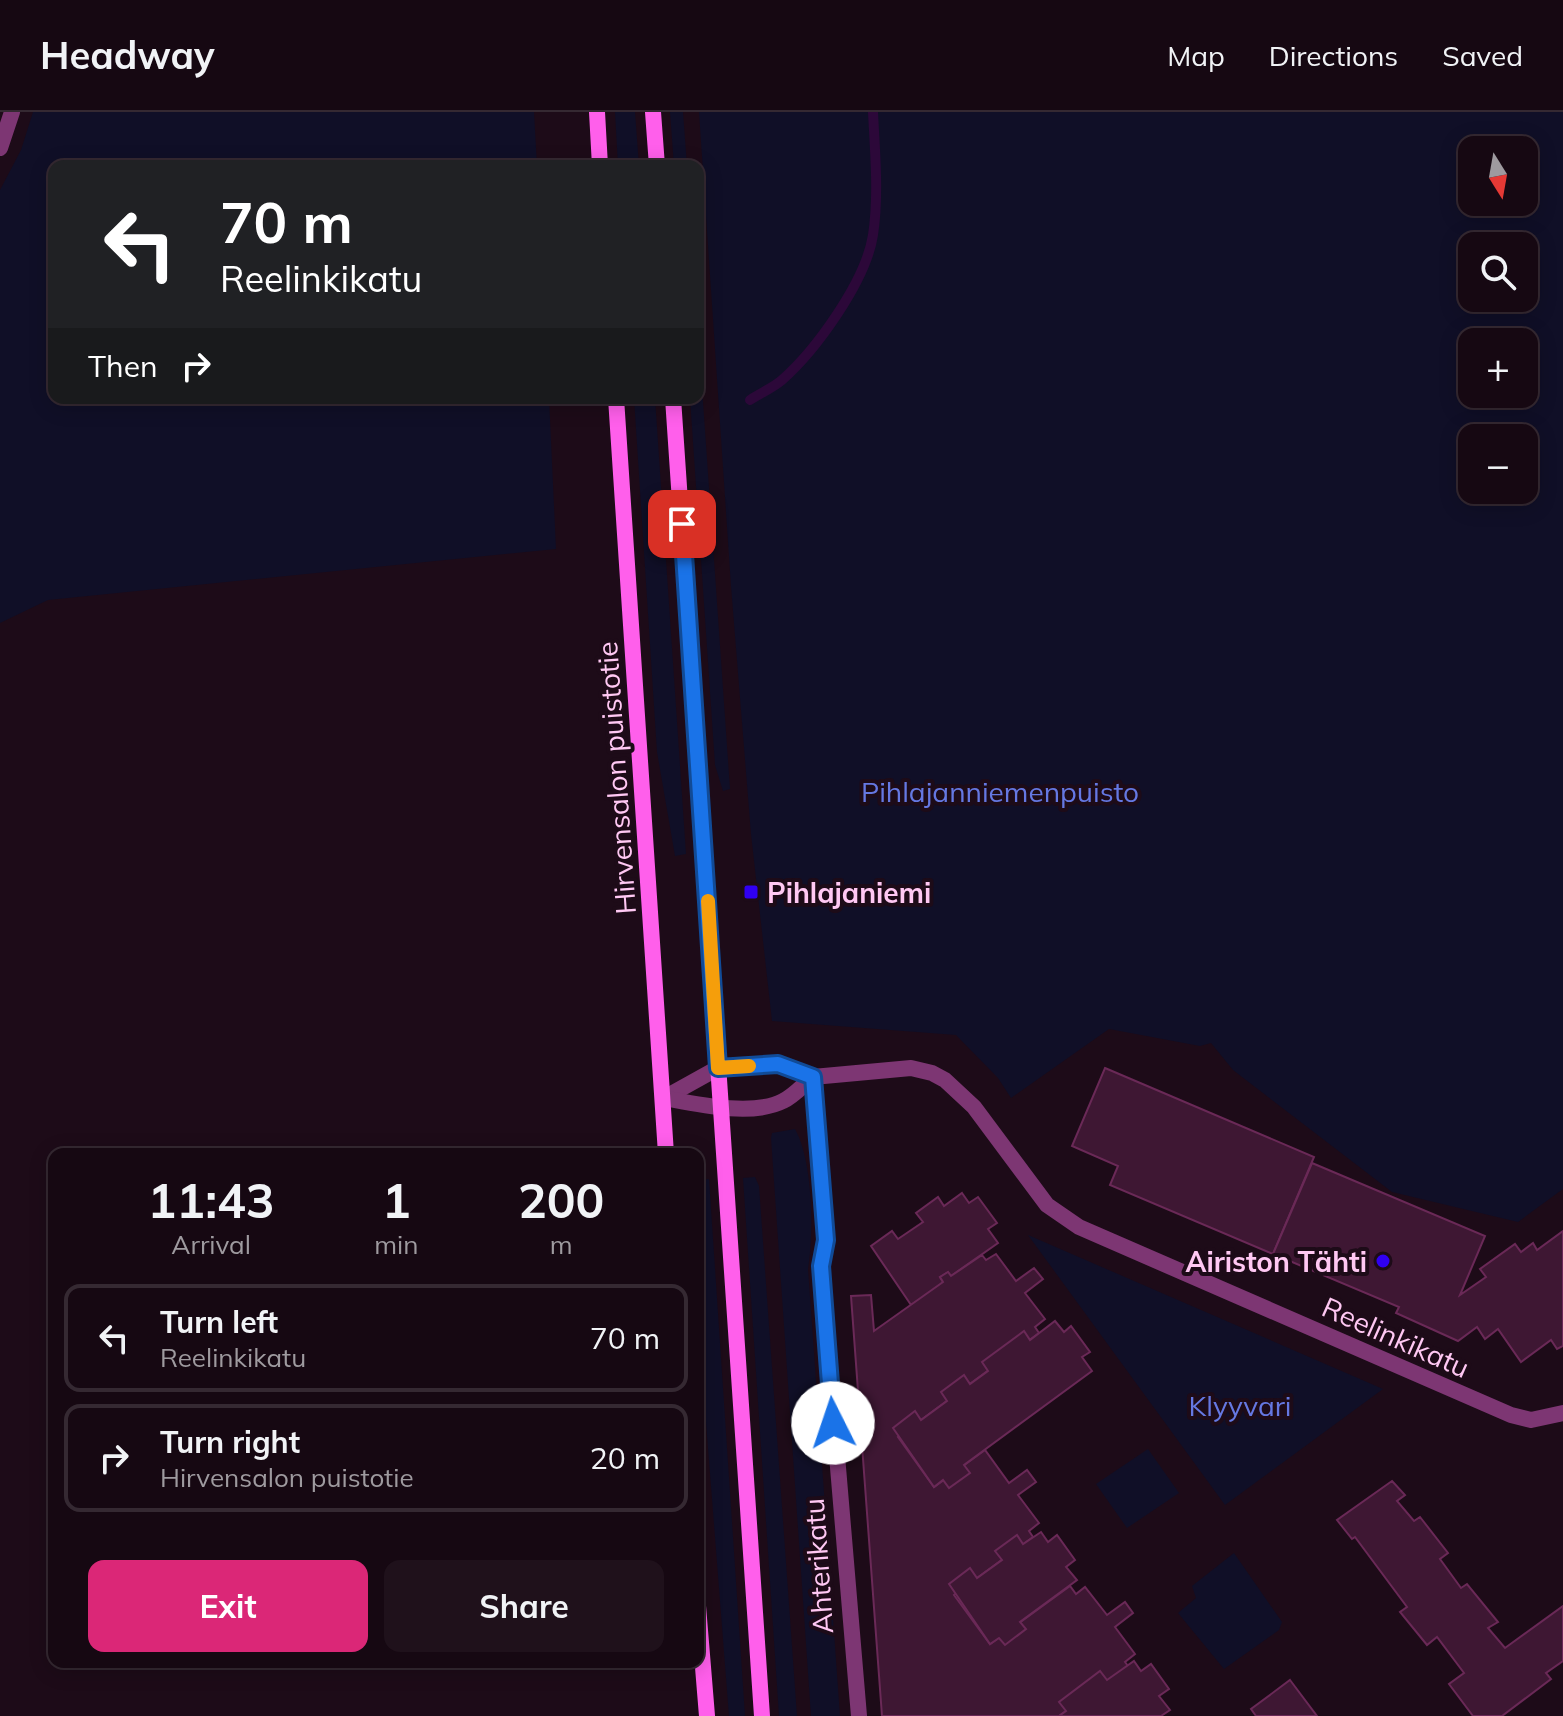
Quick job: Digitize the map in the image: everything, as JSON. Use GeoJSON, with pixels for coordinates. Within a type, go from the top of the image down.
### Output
{"type":"FeatureCollection","features":[{"type":"Feature","properties":{"kind":"main road"},"geometry":{"type":"LineString","coordinates":[[597,112],[600,160]]}},
{"type":"Feature","properties":{"kind":"main road"},"geometry":{"type":"LineString","coordinates":[[653,112],[657,160]]}},
{"type":"Feature","properties":{"kind":"main road","name":"Hirvensalon puistotie"},"geometry":{"type":"LineString","coordinates":[[616,404],[666,1148]]}},
{"type":"Feature","properties":{"kind":"main road"},"geometry":{"type":"LineString","coordinates":[[673,404],[762,1716]]}},
{"type":"Feature","properties":{"kind":"main road"},"geometry":{"type":"LineString","coordinates":[[703,1668],[707,1716]]}},
{"type":"Feature","properties":{"kind":"street"},"geometry":{"type":"LineString","coordinates":[[0,148],[12,112]]}},
{"type":"Feature","properties":{"kind":"street","name":"Reelinkikatu"},"geometry":{"type":"LineString","coordinates":[[664,1098],[718,1068],[778,1064],[813,1077],[911,1068],[932,1073],[952,1085],[974,1107],[1047,1205],[1079,1227],[1511,1415],[1531,1420],[1563,1413]]}},
{"type":"Feature","properties":{"kind":"street"},"geometry":{"type":"LineString","coordinates":[[664,1098],[721,1108],[783,1102],[813,1077]]}},
{"type":"Feature","properties":{"kind":"street","name":"Ahterikatu"},"geometry":{"type":"LineString","coordinates":[[813,1077],[826,1240],[821,1266],[859,1716]]}},
{"type":"Feature","properties":{"kind":"green space"},"geometry":{"type":"Polygon","coordinates":[[[33,112],[534,112],[537,160],[48,160],[48,404],[549,404],[556,549],[48,600],[0,623],[0,190],[21,150],[33,112]]]}},
{"type":"Feature","properties":{"kind":"green space"},"geometry":{"type":"Polygon","coordinates":[[[615,112],[635,112],[639,160],[618,160],[615,112]]]}},
{"type":"Feature","properties":{"kind":"green space"},"geometry":{"type":"Polygon","coordinates":[[[670,112],[683,112],[687,160],[674,160],[670,112]]]}},
{"type":"Feature","properties":{"kind":"green space","name":"Pihlajanniemenpuisto"},"geometry":{"type":"Polygon","coordinates":[[[699,112],[1563,112],[1563,1189],[1518,1222],[1392,1192],[1233,1070],[1211,1043],[1200,1046],[1109,1029],[1011,1098],[998,1078],[956,1035],[772,1021],[751,834],[731,586],[699,112]]]}},
{"type":"Feature","properties":{"kind":"green space"},"geometry":{"type":"Polygon","coordinates":[[[634,404],[655,404],[686,854],[675,856],[657,752],[634,404]]]}},
{"type":"Feature","properties":{"kind":"green space"},"geometry":{"type":"Polygon","coordinates":[[[690,404],[703,404],[730,789],[723,791],[715,765],[690,404]]]}},
{"type":"Feature","properties":{"kind":"green space"},"geometry":{"type":"Polygon","coordinates":[[[795,1129],[809,1178],[811,1236],[808,1269],[840,1716],[811,1716],[771,1138],[772,1133],[795,1129]]]}},
{"type":"Feature","properties":{"kind":"green space"},"geometry":{"type":"Polygon","coordinates":[[[755,1177],[759,1186],[797,1716],[779,1716],[743,1178],[755,1177]]]}},
{"type":"Feature","properties":{"kind":"green space"},"geometry":{"type":"Polygon","coordinates":[[[704,1179],[709,1179],[745,1716],[729,1716],[704,1397],[704,1179]]]}},
{"type":"Feature","properties":{"kind":"green space","name":"Klyyvari"},"geometry":{"type":"Polygon","coordinates":[[[1028,1235],[1383,1389],[1225,1505],[1028,1235]]]}},
{"type":"Feature","properties":{"kind":"green space"},"geometry":{"type":"Polygon","coordinates":[[[1148,1449],[1179,1493],[1127,1528],[1096,1484],[1148,1449]]]}},
{"type":"Feature","properties":{"kind":"green space"},"geometry":{"type":"Polygon","coordinates":[[[1234,1553],[1282,1622],[1279,1630],[1224,1669],[1178,1613],[1196,1598],[1192,1586],[1234,1553]]]}},
{"type":"Feature","properties":{"kind":"building"},"geometry":{"type":"Polygon","coordinates":[[[1105,1068],[1314,1157],[1273,1254],[1110,1185],[1118,1166],[1072,1146],[1105,1068]]]}},
{"type":"Feature","properties":{"kind":"building","name":"Airiston Tähti"},"geometry":{"type":"Polygon","coordinates":[[[1312,1163],[1485,1236],[1460,1295],[1486,1277],[1480,1269],[1515,1244],[1521,1252],[1533,1243],[1537,1250],[1563,1231],[1563,1346],[1557,1349],[1551,1340],[1521,1362],[1498,1329],[1485,1339],[1477,1327],[1458,1341],[1396,1313],[1399,1307],[1273,1254],[1312,1163]]]}},
{"type":"Feature","properties":{"kind":"building"},"geometry":{"type":"Polygon","coordinates":[[[962,1193],[969,1203],[978,1197],[997,1223],[988,1229],[998,1243],[951,1276],[948,1272],[940,1277],[948,1290],[927,1305],[922,1298],[911,1305],[871,1246],[892,1231],[898,1239],[923,1222],[916,1213],[938,1197],[944,1206],[962,1193]]]}},
{"type":"Feature","properties":{"kind":"building"},"geometry":{"type":"Polygon","coordinates":[[[996,1254],[1016,1281],[1034,1268],[1043,1279],[1025,1293],[1045,1319],[1035,1327],[1039,1333],[898,1437],[934,1487],[985,1450],[1009,1483],[1027,1470],[1036,1482],[1018,1495],[1039,1523],[1029,1531],[1033,1537],[954,1595],[990,1644],[1070,1586],[1076,1594],[1085,1587],[1107,1615],[1125,1602],[1133,1613],[1115,1627],[1135,1654],[1125,1662],[1128,1666],[1059,1716],[882,1716],[851,1296],[871,1295],[874,1331],[943,1282],[940,1277],[948,1272],[951,1276],[982,1255],[986,1260],[996,1254]]]}},
{"type":"Feature","properties":{"kind":"building"},"geometry":{"type":"Polygon","coordinates":[[[1055,1321],[1064,1332],[1071,1326],[1090,1352],[1082,1357],[1092,1371],[964,1465],[970,1473],[949,1488],[943,1480],[934,1487],[893,1428],[915,1411],[921,1420],[947,1401],[941,1392],[964,1375],[970,1384],[988,1371],[982,1362],[1024,1331],[1030,1340],[1055,1321]]]}},
{"type":"Feature","properties":{"kind":"building"},"geometry":{"type":"Polygon","coordinates":[[[1392,1481],[1405,1495],[1397,1501],[1414,1521],[1420,1517],[1448,1553],[1440,1559],[1461,1588],[1467,1584],[1498,1622],[1488,1628],[1505,1648],[1563,1606],[1563,1661],[1546,1673],[1551,1679],[1502,1716],[1473,1716],[1449,1684],[1464,1673],[1437,1637],[1427,1645],[1400,1612],[1407,1607],[1355,1537],[1352,1539],[1337,1520],[1392,1481]]]}},
{"type":"Feature","properties":{"kind":"building"},"geometry":{"type":"Polygon","coordinates":[[[1041,1532],[1048,1542],[1057,1535],[1075,1560],[1066,1567],[1077,1580],[1020,1622],[1026,1629],[1005,1645],[999,1638],[990,1644],[949,1584],[970,1568],[977,1578],[1002,1560],[995,1551],[1017,1535],[1023,1544],[1041,1532]]]}},
{"type":"Feature","properties":{"kind":"building"},"geometry":{"type":"Polygon","coordinates":[[[1134,1661],[1141,1671],[1151,1664],[1169,1689],[1159,1696],[1170,1710],[1161,1716],[1059,1716],[1066,1711],[1059,1702],[1100,1671],[1107,1680],[1134,1661]]]}},
{"type":"Feature","properties":{"kind":"building"},"geometry":{"type":"Polygon","coordinates":[[[1290,1680],[1317,1716],[1256,1716],[1251,1709],[1290,1680]]]}},
{"type":"Feature","properties":{"kind":"waterway"},"geometry":{"type":"LineString","coordinates":[[750,400],[775,386],[810,351],[838,314],[861,273],[875,220],[873,112]]}},
{"type":"Feature","properties":{"kind":"slow traffic"},"geometry":{"type":"LineString","coordinates":[[708,901],[718,1068],[749,1066]]}},
{"type":"Feature","properties":{"kind":"place","name":"Pihlajaniemi"},"geometry":{"type":"Point","coordinates":[751,892]}},
{"type":"Feature","properties":{"kind":"place","name":"Airiston Tähti"},"geometry":{"type":"Point","coordinates":[1383,1261]}},
{"type":"Feature","properties":{"kind":"route"},"geometry":{"type":"LineString","coordinates":[[682,524],[718,1068],[778,1064],[813,1077],[826,1240],[821,1266],[833,1423]]}}]}
